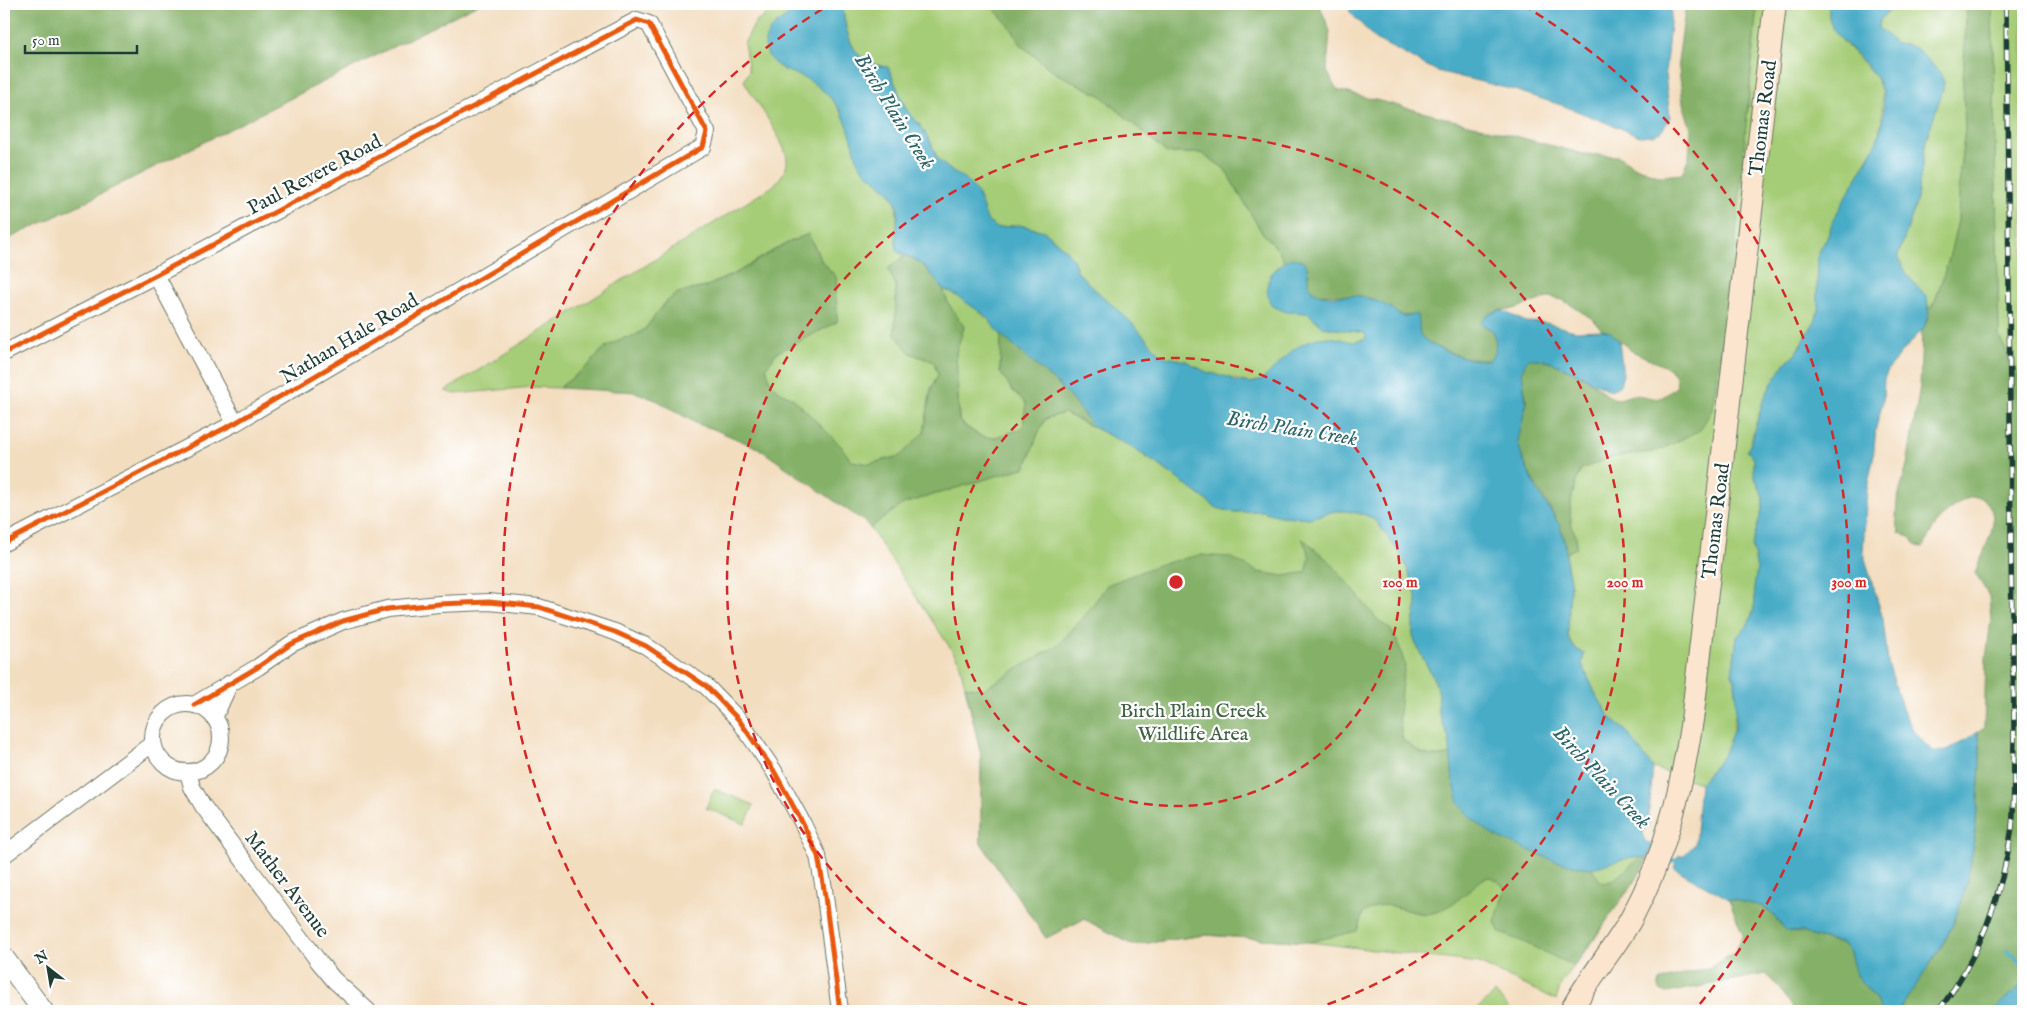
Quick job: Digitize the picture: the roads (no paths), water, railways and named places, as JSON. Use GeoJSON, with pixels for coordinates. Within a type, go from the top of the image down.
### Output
{"type":"FeatureCollection","features":[{"type":"Feature","properties":{"kind":"main road","name":"Thomas Road"},"geometry":{"type":"LineString","coordinates":[[1571,1011],[1592,975],[1630,920],[1660,856],[1672,822],[1686,762],[1776,4]]}},
{"type":"Feature","properties":{"kind":"street","name":"Paul Revere Road"},"geometry":{"type":"LineString","coordinates":[[4,353],[156,275],[636,20],[649,24],[707,132],[703,147]]}},
{"type":"Feature","properties":{"kind":"street","name":"Nathan Hale Road"},"geometry":{"type":"LineString","coordinates":[[4,543],[235,423],[703,147]]}},
{"type":"Feature","properties":{"kind":"street"},"geometry":{"type":"LineString","coordinates":[[156,275],[235,423]]}},
{"type":"Feature","properties":{"kind":"street"},"geometry":{"type":"LineString","coordinates":[[194,705],[291,644],[342,621],[388,609],[489,602],[539,607],[615,632],[646,646],[706,686],[739,720],[774,771],[803,824],[818,856],[840,1011]]}},
{"type":"Feature","properties":{"kind":"street"},"geometry":{"type":"LineString","coordinates":[[214,718],[230,683]]}},
{"type":"Feature","properties":{"kind":"street"},"geometry":{"type":"LineString","coordinates":[[182,704],[194,705],[202,707],[214,718],[219,727],[221,737],[220,748],[208,765],[199,770],[177,771],[167,766],[154,750],[152,744],[155,725],[162,715],[171,708],[182,704]]}},
{"type":"Feature","properties":{"kind":"street"},"geometry":{"type":"LineString","coordinates":[[4,854],[152,744]]}},
{"type":"Feature","properties":{"kind":"street","name":"Mather Avenue"},"geometry":{"type":"LineString","coordinates":[[188,772],[192,787],[203,806],[319,962],[334,980],[368,1011]]}},
{"type":"Feature","properties":{"kind":"street"},"geometry":{"type":"LineString","coordinates":[[4,958],[43,1011]]}},
{"type":"Feature","properties":{"kind":"water"},"geometry":{"type":"Polygon","coordinates":[[[799,4],[842,4],[849,37],[858,54],[866,61],[888,67],[906,109],[920,125],[930,141],[938,160],[964,178],[977,192],[988,222],[997,228],[1019,225],[1044,231],[1066,250],[1074,261],[1077,271],[1091,286],[1130,321],[1162,356],[1186,361],[1206,372],[1228,377],[1234,381],[1253,383],[1262,380],[1294,349],[1317,338],[1330,337],[1353,342],[1366,339],[1365,333],[1323,327],[1308,313],[1286,312],[1272,306],[1268,298],[1268,281],[1272,273],[1287,260],[1292,259],[1303,261],[1306,265],[1308,284],[1314,292],[1325,296],[1360,296],[1382,303],[1402,316],[1417,315],[1421,335],[1427,342],[1463,357],[1480,360],[1491,359],[1495,352],[1496,344],[1494,332],[1481,323],[1488,314],[1501,310],[1526,322],[1546,323],[1575,331],[1602,330],[1611,332],[1619,341],[1623,375],[1620,385],[1611,391],[1556,364],[1544,360],[1527,360],[1522,371],[1526,403],[1518,442],[1523,460],[1536,488],[1560,526],[1565,544],[1570,580],[1568,638],[1574,648],[1584,654],[1582,664],[1596,695],[1611,718],[1627,732],[1653,768],[1648,825],[1643,832],[1645,841],[1653,846],[1648,858],[1632,857],[1592,868],[1555,861],[1494,836],[1471,818],[1459,803],[1453,781],[1449,738],[1438,711],[1439,693],[1413,635],[1417,603],[1414,586],[1403,558],[1376,521],[1366,515],[1346,511],[1335,511],[1311,518],[1280,516],[1262,511],[1234,512],[1217,508],[1162,467],[1126,444],[1093,427],[1059,385],[1001,335],[986,316],[954,294],[943,289],[926,268],[916,260],[897,251],[897,206],[886,188],[859,164],[844,117],[838,107],[815,84],[778,66],[769,57],[766,50],[765,42],[767,35],[776,24],[795,10],[799,4]]]}},
{"type":"Feature","properties":{"kind":"water"},"geometry":{"type":"Polygon","coordinates":[[[1348,4],[1672,4],[1665,74],[1670,117],[1662,131],[1653,135],[1640,136],[1564,106],[1514,90],[1437,71],[1375,39],[1350,12],[1348,4]]]}},
{"type":"Feature","properties":{"kind":"water"},"geometry":{"type":"Polygon","coordinates":[[[1829,4],[1899,4],[1883,16],[1879,23],[1879,28],[1896,44],[1908,45],[1917,49],[1940,73],[1944,82],[1926,140],[1916,204],[1898,256],[1908,277],[1927,297],[1929,313],[1924,328],[1900,354],[1884,379],[1883,401],[1876,428],[1873,460],[1867,488],[1863,552],[1883,619],[1888,662],[1903,711],[1915,733],[1934,751],[1951,748],[1978,732],[1980,747],[1979,773],[1973,846],[1968,878],[1959,909],[1941,947],[1898,1011],[1881,1011],[1875,998],[1856,975],[1850,952],[1841,942],[1814,937],[1801,931],[1791,932],[1786,930],[1762,906],[1729,899],[1674,868],[1678,856],[1684,855],[1695,844],[1700,783],[1723,756],[1735,726],[1736,688],[1732,674],[1737,637],[1747,626],[1753,613],[1757,569],[1752,546],[1763,506],[1763,497],[1754,475],[1754,459],[1747,450],[1751,444],[1763,401],[1771,385],[1787,361],[1796,354],[1816,319],[1819,305],[1817,296],[1818,253],[1828,236],[1833,220],[1873,150],[1882,123],[1884,103],[1880,84],[1859,57],[1833,30],[1829,18],[1829,4]]]}},
{"type":"Feature","properties":{"kind":"water"},"geometry":{"type":"Polygon","coordinates":[[[2023,984],[2023,1011],[1993,1011],[2023,984]]]}},
{"type":"Feature","properties":{"kind":"waterway","name":"Birch Plain Creek"},"geometry":{"type":"LineString","coordinates":[[1670,860],[1680,861]]}},
{"type":"Feature","properties":{"kind":"waterway","name":"Birch Plain Creek"},"geometry":{"type":"LineString","coordinates":[[2007,951],[2023,964]]}},
{"type":"Feature","properties":{"kind":"railway"},"geometry":{"type":"LineString","coordinates":[[1938,1011],[1966,970],[1987,924],[2008,852],[2013,816],[2014,715],[2006,4]]}},
{"type":"Feature","properties":{"kind":"park label","name":"Birch Plain Creek Wildlife Area"},"geometry":{"type":"Point","coordinates":[1193,722]}}]}
